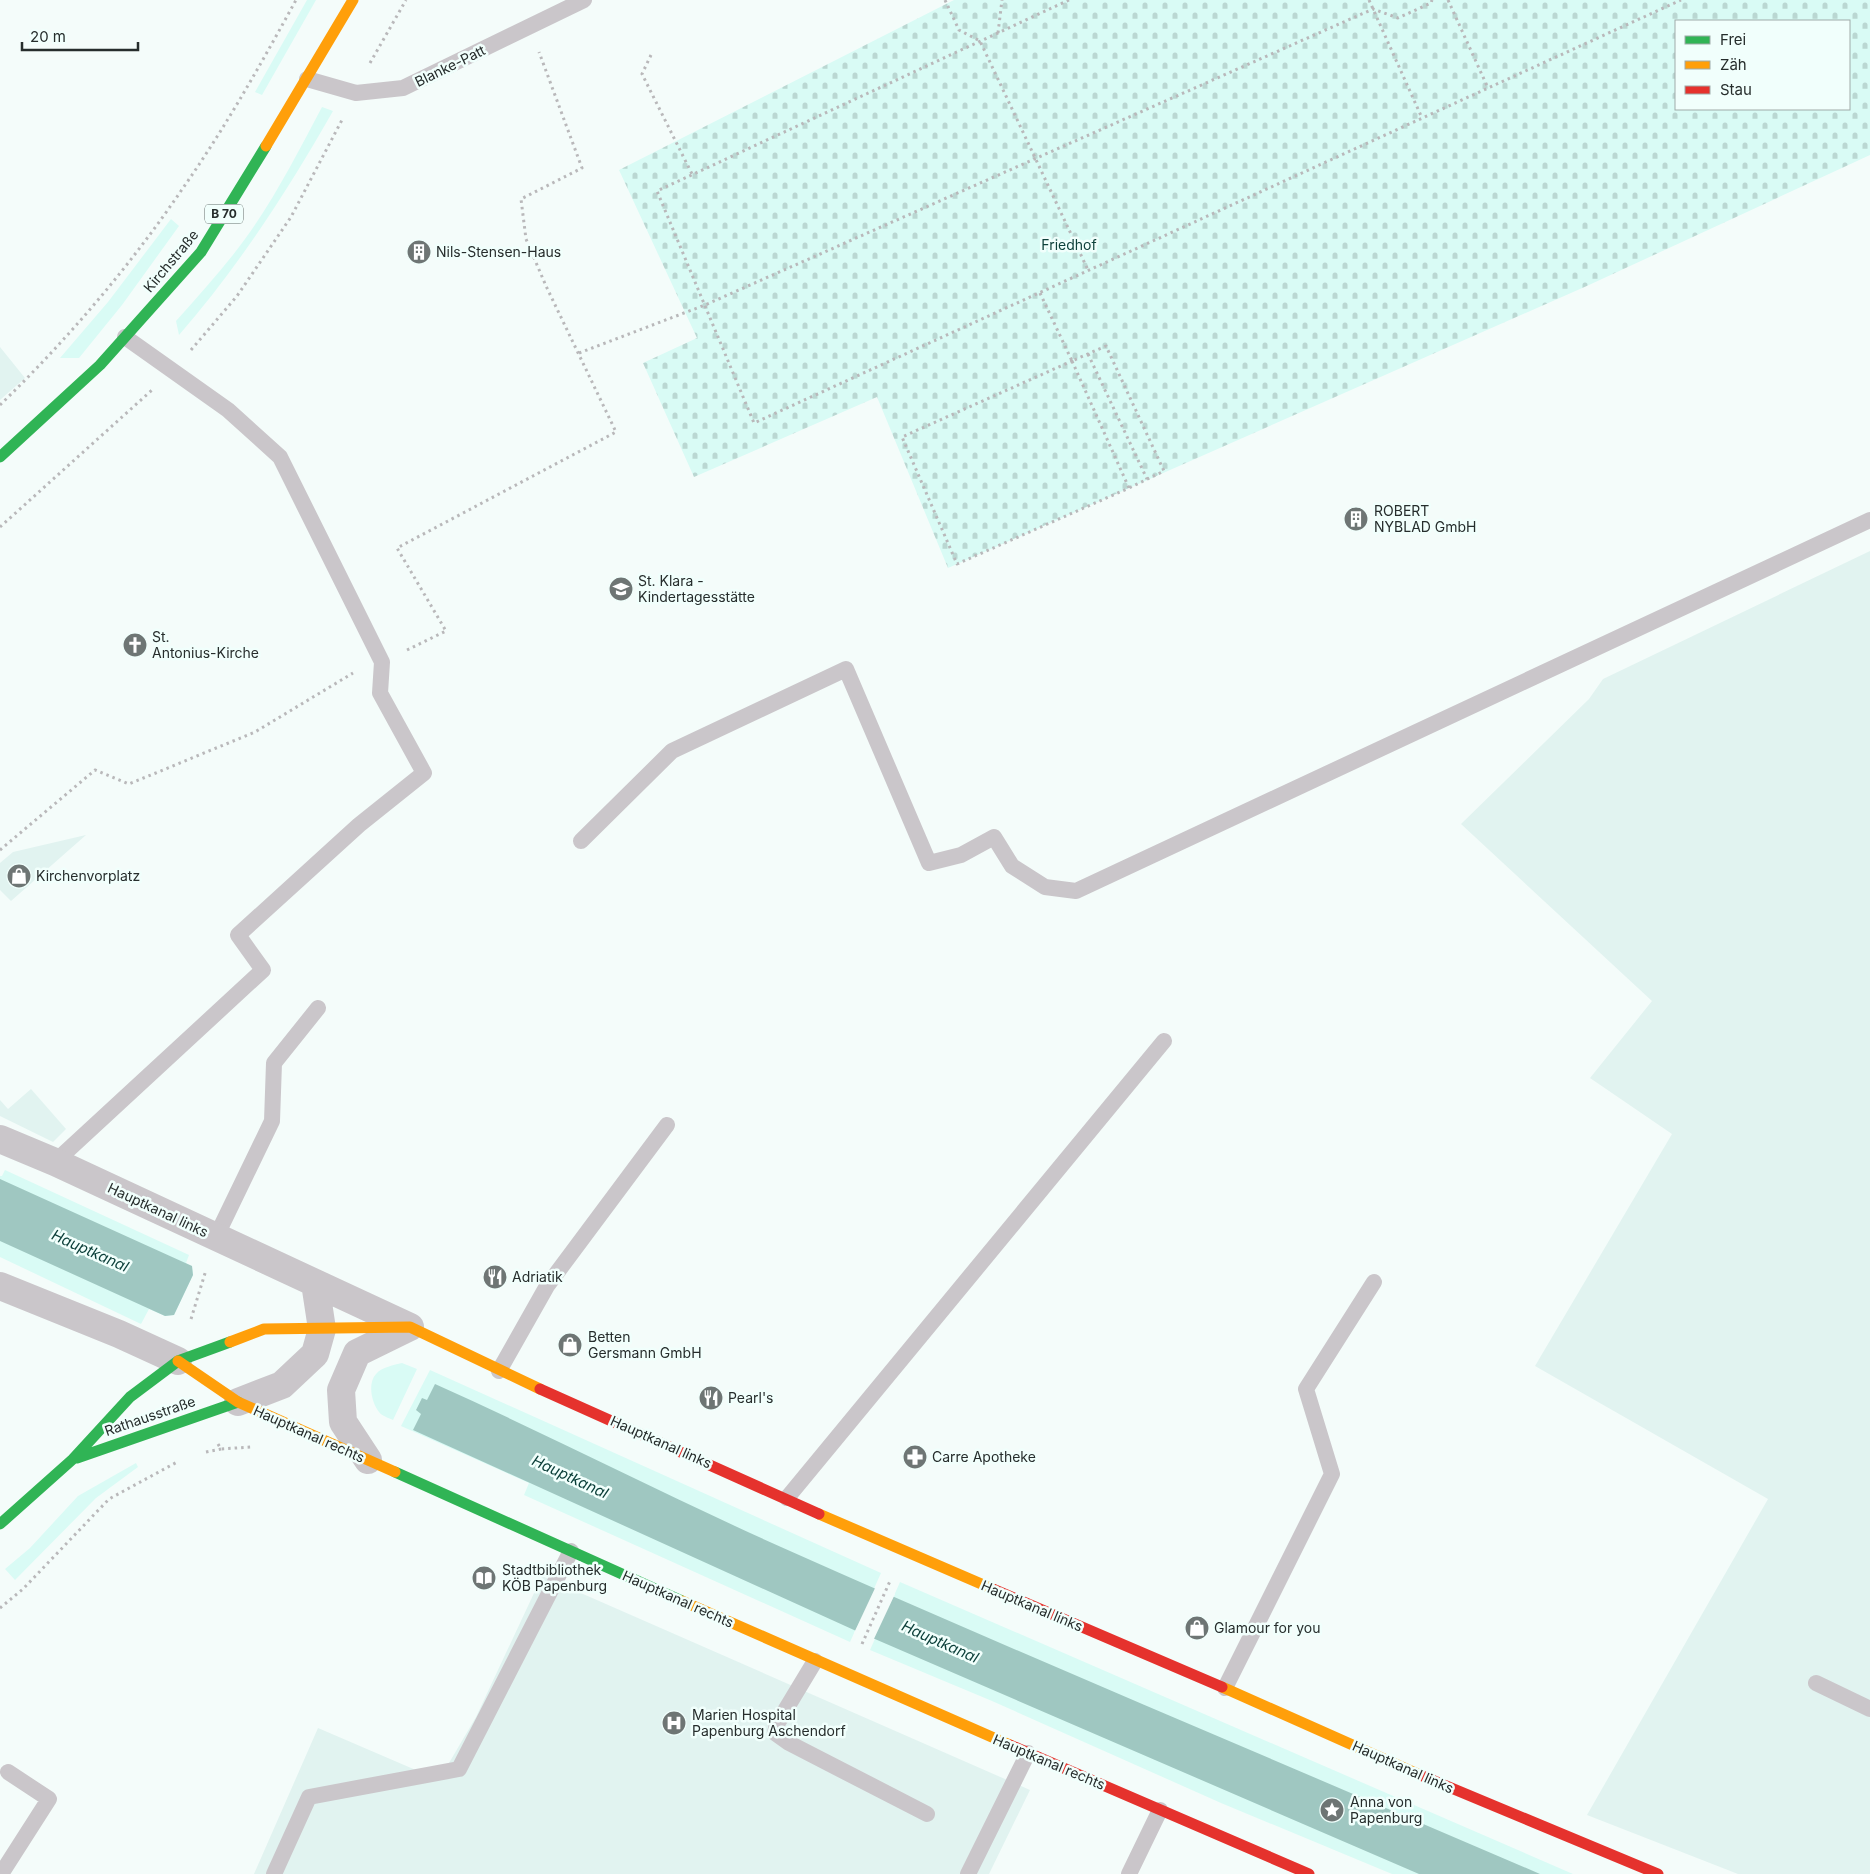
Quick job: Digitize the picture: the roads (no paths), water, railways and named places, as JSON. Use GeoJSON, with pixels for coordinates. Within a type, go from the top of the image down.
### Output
{"type":"FeatureCollection","features":[{"type":"Feature","properties":{"kind":"street","name":"Kirchstraße"},"geometry":{"type":"LineString","coordinates":[[0,457],[100,365],[201,252],[308,79],[352,0]]}},
{"type":"Feature","properties":{"kind":"street","name":"Hauptkanal links"},"geometry":{"type":"LineString","coordinates":[[0,1139],[55,1162],[499,1371],[912,1555],[1225,1688],[1436,1782],[1658,1874]]}},
{"type":"Feature","properties":{"kind":"street"},"geometry":{"type":"LineString","coordinates":[[238,1402],[282,1385],[315,1354],[322,1329],[315,1283]]}},
{"type":"Feature","properties":{"kind":"street","name":"Hauptkanal rechts"},"geometry":{"type":"LineString","coordinates":[[0,1286],[119,1334],[178,1361],[238,1402],[815,1661],[1309,1874]]}},
{"type":"Feature","properties":{"kind":"street","name":"Hauptkanal links"},"geometry":{"type":"LineString","coordinates":[[178,1361],[264,1329],[410,1328]]}},
{"type":"Feature","properties":{"kind":"street"},"geometry":{"type":"LineString","coordinates":[[368,1460],[343,1422],[341,1390],[357,1354],[410,1328]]}},
{"type":"Feature","properties":{"kind":"street","name":"Rathausstraße"},"geometry":{"type":"LineString","coordinates":[[0,1524],[73,1459],[130,1397],[178,1361]]}},
{"type":"Feature","properties":{"kind":"street","name":"Rathausstraße"},"geometry":{"type":"LineString","coordinates":[[73,1459],[238,1402]]}},
{"type":"Feature","properties":{"kind":"lane","name":"Blanke-Patt"},"geometry":{"type":"LineString","coordinates":[[308,79],[356,93],[403,88],[584,0]]}},
{"type":"Feature","properties":{"kind":"lane"},"geometry":{"type":"LineString","coordinates":[[55,1162],[263,970],[238,935],[359,825],[424,773],[380,693],[382,662],[280,457],[228,410],[125,338]]}},
{"type":"Feature","properties":{"kind":"lane"},"geometry":{"type":"LineString","coordinates":[[581,841],[672,751],[846,669],[929,863],[961,855],[994,837],[1012,866],[1045,887],[1076,891],[1870,520]]}},
{"type":"Feature","properties":{"kind":"lane"},"geometry":{"type":"LineString","coordinates":[[216,1237],[272,1121],[274,1063],[318,1008]]}},
{"type":"Feature","properties":{"kind":"lane"},"geometry":{"type":"LineString","coordinates":[[787,1498],[1164,1041]]}},
{"type":"Feature","properties":{"kind":"lane"},"geometry":{"type":"LineString","coordinates":[[499,1371],[547,1286],[667,1125]]}},
{"type":"Feature","properties":{"kind":"lane"},"geometry":{"type":"LineString","coordinates":[[1225,1688],[1332,1474],[1306,1389],[1374,1282]]}},
{"type":"Feature","properties":{"kind":"lane"},"geometry":{"type":"LineString","coordinates":[[274,1874],[309,1797],[459,1770],[571,1551]]}},
{"type":"Feature","properties":{"kind":"lane"},"geometry":{"type":"LineString","coordinates":[[815,1661],[777,1724],[775,1733],[789,1744],[927,1814]]}},
{"type":"Feature","properties":{"kind":"lane"},"geometry":{"type":"LineString","coordinates":[[1816,1683],[1870,1709]]}},
{"type":"Feature","properties":{"kind":"lane"},"geometry":{"type":"LineString","coordinates":[[968,1874],[1028,1752]]}},
{"type":"Feature","properties":{"kind":"lane"},"geometry":{"type":"LineString","coordinates":[[1,1874],[49,1799],[3,1775]]}},
{"type":"Feature","properties":{"kind":"lane"},"geometry":{"type":"LineString","coordinates":[[1129,1874],[1160,1810]]}},
{"type":"Feature","properties":{"kind":"water","name":"Hauptkanal"},"geometry":{"type":"Polygon","coordinates":[[[0,1179],[192,1266],[193,1275],[174,1315],[165,1316],[0,1241],[0,1179]]]}},
{"type":"Feature","properties":{"kind":"water","name":"Hauptkanal"},"geometry":{"type":"Polygon","coordinates":[[[435,1384],[781,1547],[1065,1671],[1540,1874],[1419,1874],[854,1630],[413,1430],[421,1414],[416,1410],[422,1398],[427,1400],[435,1384]]]}},
{"type":"Feature","properties":{"kind":"place","name":"Nils-Stensen-Haus"},"geometry":{"type":"Point","coordinates":[419,252]}},
{"type":"Feature","properties":{"kind":"place","name":"ROBERT NYBLAD GmbH"},"geometry":{"type":"Point","coordinates":[1356,519]}},
{"type":"Feature","properties":{"kind":"place","name":"St. Klara - Kindertagesstätte"},"geometry":{"type":"Point","coordinates":[621,589]}},
{"type":"Feature","properties":{"kind":"place","name":"St. Antonius-Kirche"},"geometry":{"type":"Point","coordinates":[135,645]}},
{"type":"Feature","properties":{"kind":"place","name":"Kirchenvorplatz"},"geometry":{"type":"Point","coordinates":[19,876]}},
{"type":"Feature","properties":{"kind":"place","name":"Adriatik"},"geometry":{"type":"Point","coordinates":[495,1277]}},
{"type":"Feature","properties":{"kind":"place","name":"Betten Gersmann GmbH"},"geometry":{"type":"Point","coordinates":[570,1345]}},
{"type":"Feature","properties":{"kind":"place","name":"Pearl's"},"geometry":{"type":"Point","coordinates":[711,1398]}},
{"type":"Feature","properties":{"kind":"place","name":"Carre Apotheke"},"geometry":{"type":"Point","coordinates":[915,1457]}},
{"type":"Feature","properties":{"kind":"place","name":"Stadtbibliothek KÖB Papenburg"},"geometry":{"type":"Point","coordinates":[484,1578]}},
{"type":"Feature","properties":{"kind":"place","name":"Glamour for you"},"geometry":{"type":"Point","coordinates":[1197,1628]}},
{"type":"Feature","properties":{"kind":"place","name":"Marien Hospital Papenburg Aschendorf"},"geometry":{"type":"Point","coordinates":[674,1723]}},
{"type":"Feature","properties":{"kind":"place","name":"Anna von Papenburg"},"geometry":{"type":"Point","coordinates":[1332,1810]}},
{"type":"Feature","properties":{"kind":"park label","name":"Friedhof"},"geometry":{"type":"Point","coordinates":[1069,245]}}]}
